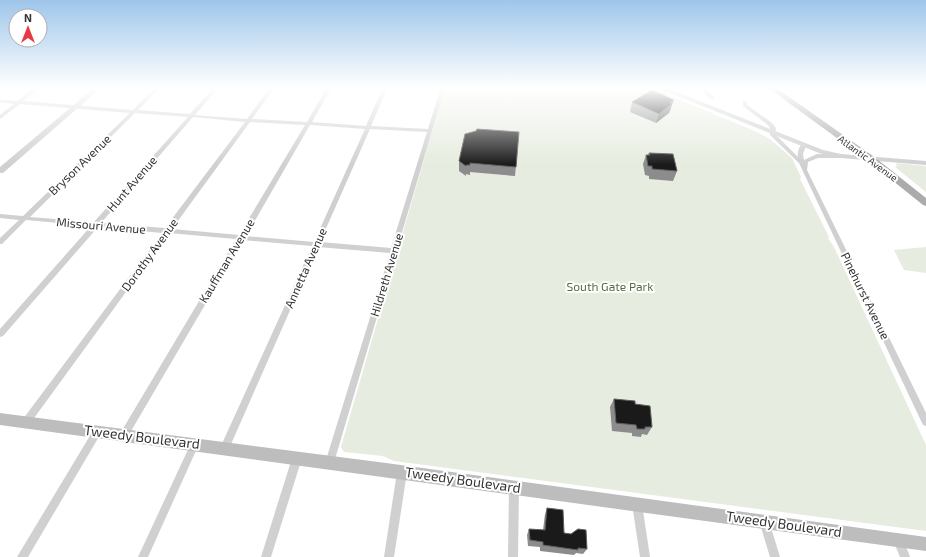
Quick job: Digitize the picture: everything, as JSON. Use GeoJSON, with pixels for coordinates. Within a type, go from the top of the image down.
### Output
{"type":"FeatureCollection","features":[{"type":"Feature","properties":{"kind":"main road","name":"Atlantic Avenue"},"geometry":{"type":"LineString","coordinates":[[808,113],[926,195]]}},
{"type":"Feature","properties":{"kind":"main road","name":"Atlantic Avenue"},"geometry":{"type":"LineString","coordinates":[[812,113],[874,159],[926,203]]}},
{"type":"Feature","properties":{"kind":"main road","name":"Tweedy Boulevard"},"geometry":{"type":"LineString","coordinates":[[1,421],[26,422],[196,444],[926,544]]}},
{"type":"Feature","properties":{"kind":"street"},"geometry":{"type":"LineString","coordinates":[[0,171],[69,113]]}},
{"type":"Feature","properties":{"kind":"street","name":"Bryson Avenue"},"geometry":{"type":"LineString","coordinates":[[0,242],[132,113]]}},
{"type":"Feature","properties":{"kind":"street"},"geometry":{"type":"LineString","coordinates":[[157,113],[430,131]]}},
{"type":"Feature","properties":{"kind":"street","name":"Hunt Avenue"},"geometry":{"type":"LineString","coordinates":[[0,334],[195,113]]}},
{"type":"Feature","properties":{"kind":"street","name":"Dorothy Avenue"},"geometry":{"type":"LineString","coordinates":[[26,422],[255,113]]}},
{"type":"Feature","properties":{"kind":"street","name":"Kauffman Avenue"},"geometry":{"type":"LineString","coordinates":[[124,435],[315,113]]}},
{"type":"Feature","properties":{"kind":"street","name":"Annetta Avenue"},"geometry":{"type":"LineString","coordinates":[[225,448],[375,113]]}},
{"type":"Feature","properties":{"kind":"street","name":"Hildreth Avenue"},"geometry":{"type":"LineString","coordinates":[[330,463],[435,113]]}},
{"type":"Feature","properties":{"kind":"street"},"geometry":{"type":"LineString","coordinates":[[721,113],[803,146],[822,152],[841,156],[926,163]]}},
{"type":"Feature","properties":{"kind":"street","name":"Pinehurst Avenue"},"geometry":{"type":"LineString","coordinates":[[756,113],[770,124],[773,128],[772,134],[800,162],[926,422]]}},
{"type":"Feature","properties":{"kind":"street"},"geometry":{"type":"LineString","coordinates":[[800,162],[800,154],[803,146]]}},
{"type":"Feature","properties":{"kind":"street"},"geometry":{"type":"LineString","coordinates":[[804,170],[805,161],[811,158],[841,156]]}},
{"type":"Feature","properties":{"kind":"street","name":"Missouri Avenue"},"geometry":{"type":"LineString","coordinates":[[0,216],[394,251]]}},
{"type":"Feature","properties":{"kind":"street"},"geometry":{"type":"LineString","coordinates":[[22,557],[97,432]]}},
{"type":"Feature","properties":{"kind":"street"},"geometry":{"type":"LineString","coordinates":[[143,557],[196,444]]}},
{"type":"Feature","properties":{"kind":"street"},"geometry":{"type":"LineString","coordinates":[[266,557],[297,458]]}},
{"type":"Feature","properties":{"kind":"street"},"geometry":{"type":"LineString","coordinates":[[390,557],[402,472]]}},
{"type":"Feature","properties":{"kind":"street"},"geometry":{"type":"LineString","coordinates":[[513,557],[514,487]]}},
{"type":"Feature","properties":{"kind":"street"},"geometry":{"type":"LineString","coordinates":[[637,504],[645,557]]}},
{"type":"Feature","properties":{"kind":"street"},"geometry":{"type":"LineString","coordinates":[[764,521],[775,557]]}},
{"type":"Feature","properties":{"kind":"street"},"geometry":{"type":"LineString","coordinates":[[898,540],[905,557]]}},
{"type":"Feature","properties":{"kind":"green space","name":"South Gate Park"},"geometry":{"type":"Polygon","coordinates":[[[437,113],[711,113],[770,139],[792,158],[801,177],[800,179],[829,237],[828,238],[834,247],[926,445],[926,531],[394,461],[383,456],[344,452],[341,447],[437,113]]]}},
{"type":"Feature","properties":{"kind":"green space"},"geometry":{"type":"Polygon","coordinates":[[[896,163],[926,166],[926,192],[895,167],[897,166],[896,163]]]}},
{"type":"Feature","properties":{"kind":"green space"},"geometry":{"type":"Polygon","coordinates":[[[926,247],[926,273],[904,270],[894,250],[926,247]]]}},
{"type":"Feature","properties":{"kind":"building"},"geometry":{"type":"Polygon","coordinates":[[[477,129],[519,132],[516,167],[470,163],[470,165],[466,166],[459,161],[465,134],[476,131],[477,129]]]}},
{"type":"Feature","properties":{"kind":"building"},"geometry":{"type":"Polygon","coordinates":[[[649,153],[673,154],[677,171],[652,169],[652,166],[648,166],[646,155],[650,155],[649,153]]]}},
{"type":"Feature","properties":{"kind":"building"},"geometry":{"type":"Polygon","coordinates":[[[614,399],[635,401],[635,404],[650,406],[652,427],[637,429],[636,425],[616,423],[614,399]]]}},
{"type":"Feature","properties":{"kind":"building"},"geometry":{"type":"Polygon","coordinates":[[[547,508],[563,510],[564,533],[571,534],[578,529],[586,530],[587,549],[578,548],[578,550],[543,545],[543,542],[530,540],[529,529],[545,530],[547,508]]]}}]}
